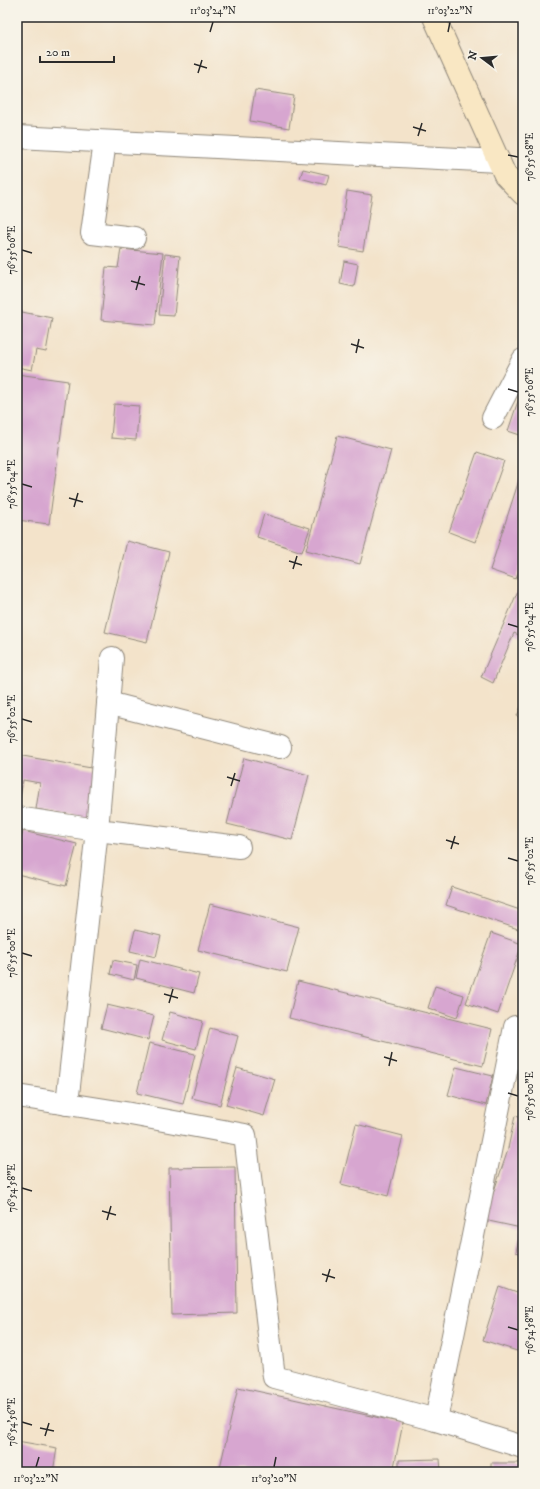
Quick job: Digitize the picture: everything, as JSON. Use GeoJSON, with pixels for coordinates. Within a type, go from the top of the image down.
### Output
{"type":"FeatureCollection","features":[{"type":"Feature","properties":{"kind":"main road"},"geometry":{"type":"LineString","coordinates":[[434,17],[505,175],[523,194]]}},
{"type":"Feature","properties":{"kind":"street"},"geometry":{"type":"LineString","coordinates":[[17,137],[499,161]]}},
{"type":"Feature","properties":{"kind":"street"},"geometry":{"type":"LineString","coordinates":[[105,142],[92,233],[134,238]]}},
{"type":"Feature","properties":{"kind":"street"},"geometry":{"type":"LineString","coordinates":[[493,418],[523,360]]}},
{"type":"Feature","properties":{"kind":"street"},"geometry":{"type":"LineString","coordinates":[[67,1104],[97,830],[112,658]]}},
{"type":"Feature","properties":{"kind":"street"},"geometry":{"type":"LineString","coordinates":[[108,703],[280,748]]}},
{"type":"Feature","properties":{"kind":"street"},"geometry":{"type":"LineString","coordinates":[[17,818],[97,830],[239,847]]}},
{"type":"Feature","properties":{"kind":"street"},"geometry":{"type":"LineString","coordinates":[[436,1420],[515,1027]]}},
{"type":"Feature","properties":{"kind":"street"},"geometry":{"type":"LineString","coordinates":[[17,1096],[125,1113],[244,1135],[274,1377],[436,1420],[523,1447]]}},
{"type":"Feature","properties":{"kind":"building"},"geometry":{"type":"Polygon","coordinates":[[[255,90],[294,96],[289,128],[250,121],[255,90]]]}},
{"type":"Feature","properties":{"kind":"building"},"geometry":{"type":"Polygon","coordinates":[[[303,169],[329,175],[326,185],[300,178],[303,169]]]}},
{"type":"Feature","properties":{"kind":"building"},"geometry":{"type":"Polygon","coordinates":[[[347,191],[372,195],[363,251],[339,247],[347,191]]]}},
{"type":"Feature","properties":{"kind":"building"},"geometry":{"type":"Polygon","coordinates":[[[121,249],[163,253],[155,325],[101,320],[106,267],[118,268],[121,249]]]}},
{"type":"Feature","properties":{"kind":"building"},"geometry":{"type":"Polygon","coordinates":[[[165,254],[180,256],[174,316],[159,315],[165,254]]]}},
{"type":"Feature","properties":{"kind":"building"},"geometry":{"type":"Polygon","coordinates":[[[344,261],[358,264],[354,287],[340,284],[344,261]]]}},
{"type":"Feature","properties":{"kind":"building"},"geometry":{"type":"Polygon","coordinates":[[[17,311],[52,318],[46,352],[36,350],[32,370],[17,367],[17,311]]]}},
{"type":"Feature","properties":{"kind":"building"},"geometry":{"type":"Polygon","coordinates":[[[17,374],[68,381],[49,524],[17,520],[17,374]]]}},
{"type":"Feature","properties":{"kind":"building"},"geometry":{"type":"Polygon","coordinates":[[[523,386],[523,436],[508,431],[523,386]]]}},
{"type":"Feature","properties":{"kind":"building"},"geometry":{"type":"Polygon","coordinates":[[[114,404],[139,406],[136,440],[111,438],[114,404]]]}},
{"type":"Feature","properties":{"kind":"building"},"geometry":{"type":"Polygon","coordinates":[[[337,436],[391,450],[360,564],[306,550],[337,436]]]}},
{"type":"Feature","properties":{"kind":"building"},"geometry":{"type":"Polygon","coordinates":[[[477,452],[504,461],[475,542],[449,532],[477,452]]]}},
{"type":"Feature","properties":{"kind":"building"},"geometry":{"type":"Polygon","coordinates":[[[521,474],[523,475],[523,559],[516,579],[490,570],[521,474]]]}},
{"type":"Feature","properties":{"kind":"building"},"geometry":{"type":"Polygon","coordinates":[[[264,514],[310,528],[302,552],[257,537],[264,514]]]}},
{"type":"Feature","properties":{"kind":"building"},"geometry":{"type":"Polygon","coordinates":[[[127,541],[169,552],[147,642],[105,632],[127,541]]]}},
{"type":"Feature","properties":{"kind":"building"},"geometry":{"type":"Polygon","coordinates":[[[523,579],[523,637],[514,633],[493,683],[481,677],[523,579]]]}},
{"type":"Feature","properties":{"kind":"building"},"geometry":{"type":"Polygon","coordinates":[[[523,702],[523,718],[517,716],[523,702]]]}},
{"type":"Feature","properties":{"kind":"building"},"geometry":{"type":"Polygon","coordinates":[[[17,755],[97,769],[89,818],[36,809],[40,783],[23,780],[20,798],[17,798],[17,755]]]}},
{"type":"Feature","properties":{"kind":"building"},"geometry":{"type":"Polygon","coordinates":[[[244,758],[309,775],[292,840],[227,824],[244,758]]]}},
{"type":"Feature","properties":{"kind":"building"},"geometry":{"type":"Polygon","coordinates":[[[23,831],[77,844],[66,886],[17,874],[17,856],[23,831]]]}},
{"type":"Feature","properties":{"kind":"building"},"geometry":{"type":"Polygon","coordinates":[[[452,887],[523,911],[521,930],[446,905],[452,887]]]}},
{"type":"Feature","properties":{"kind":"building"},"geometry":{"type":"Polygon","coordinates":[[[210,904],[299,927],[287,972],[198,950],[210,904]]]}},
{"type":"Feature","properties":{"kind":"building"},"geometry":{"type":"Polygon","coordinates":[[[135,930],[161,936],[156,957],[130,951],[135,930]]]}},
{"type":"Feature","properties":{"kind":"building"},"geometry":{"type":"Polygon","coordinates":[[[491,933],[522,944],[498,1014],[466,1003],[491,933]]]}},
{"type":"Feature","properties":{"kind":"building"},"geometry":{"type":"Polygon","coordinates":[[[140,959],[199,974],[194,993],[136,978],[140,959]]]}},
{"type":"Feature","properties":{"kind":"building"},"geometry":{"type":"Polygon","coordinates":[[[113,960],[137,965],[134,980],[110,974],[113,960]]]}},
{"type":"Feature","properties":{"kind":"building"},"geometry":{"type":"Polygon","coordinates":[[[298,981],[492,1029],[483,1066],[289,1018],[298,981]]]}},
{"type":"Feature","properties":{"kind":"building"},"geometry":{"type":"Polygon","coordinates":[[[435,986],[464,995],[457,1018],[428,1008],[435,986]]]}},
{"type":"Feature","properties":{"kind":"building"},"geometry":{"type":"Polygon","coordinates":[[[107,1005],[154,1016],[148,1040],[101,1028],[107,1005]]]}},
{"type":"Feature","properties":{"kind":"building"},"geometry":{"type":"Polygon","coordinates":[[[170,1012],[203,1021],[196,1049],[162,1040],[170,1012]]]}},
{"type":"Feature","properties":{"kind":"building"},"geometry":{"type":"Polygon","coordinates":[[[210,1028],[238,1036],[220,1105],[192,1098],[210,1028]]]}},
{"type":"Feature","properties":{"kind":"building"},"geometry":{"type":"Polygon","coordinates":[[[149,1043],[195,1054],[183,1104],[137,1093],[149,1043]]]}},
{"type":"Feature","properties":{"kind":"building"},"geometry":{"type":"Polygon","coordinates":[[[456,1067],[493,1076],[486,1105],[448,1095],[456,1067]]]}},
{"type":"Feature","properties":{"kind":"building"},"geometry":{"type":"Polygon","coordinates":[[[237,1068],[275,1079],[264,1116],[226,1105],[237,1068]]]}},
{"type":"Feature","properties":{"kind":"building"},"geometry":{"type":"Polygon","coordinates":[[[515,1116],[523,1118],[523,1254],[516,1252],[521,1228],[484,1220],[507,1153],[515,1116]]]}},
{"type":"Feature","properties":{"kind":"building"},"geometry":{"type":"Polygon","coordinates":[[[356,1124],[403,1136],[388,1196],[341,1184],[356,1124]]]}},
{"type":"Feature","properties":{"kind":"building"},"geometry":{"type":"Polygon","coordinates":[[[235,1167],[237,1313],[172,1315],[169,1168],[235,1167]]]}},
{"type":"Feature","properties":{"kind":"building"},"geometry":{"type":"Polygon","coordinates":[[[500,1287],[523,1295],[523,1353],[483,1340],[500,1287]]]}},
{"type":"Feature","properties":{"kind":"building"},"geometry":{"type":"Polygon","coordinates":[[[238,1387],[403,1423],[393,1472],[219,1472],[238,1387]]]}},
{"type":"Feature","properties":{"kind":"building"},"geometry":{"type":"Polygon","coordinates":[[[17,1441],[57,1448],[53,1472],[17,1472],[17,1441]]]}},
{"type":"Feature","properties":{"kind":"building"},"geometry":{"type":"Polygon","coordinates":[[[440,1459],[441,1472],[399,1472],[399,1460],[440,1459]]]}},
{"type":"Feature","properties":{"kind":"building"},"geometry":{"type":"Polygon","coordinates":[[[491,1463],[523,1463],[523,1472],[491,1472],[491,1463]]]}}]}
